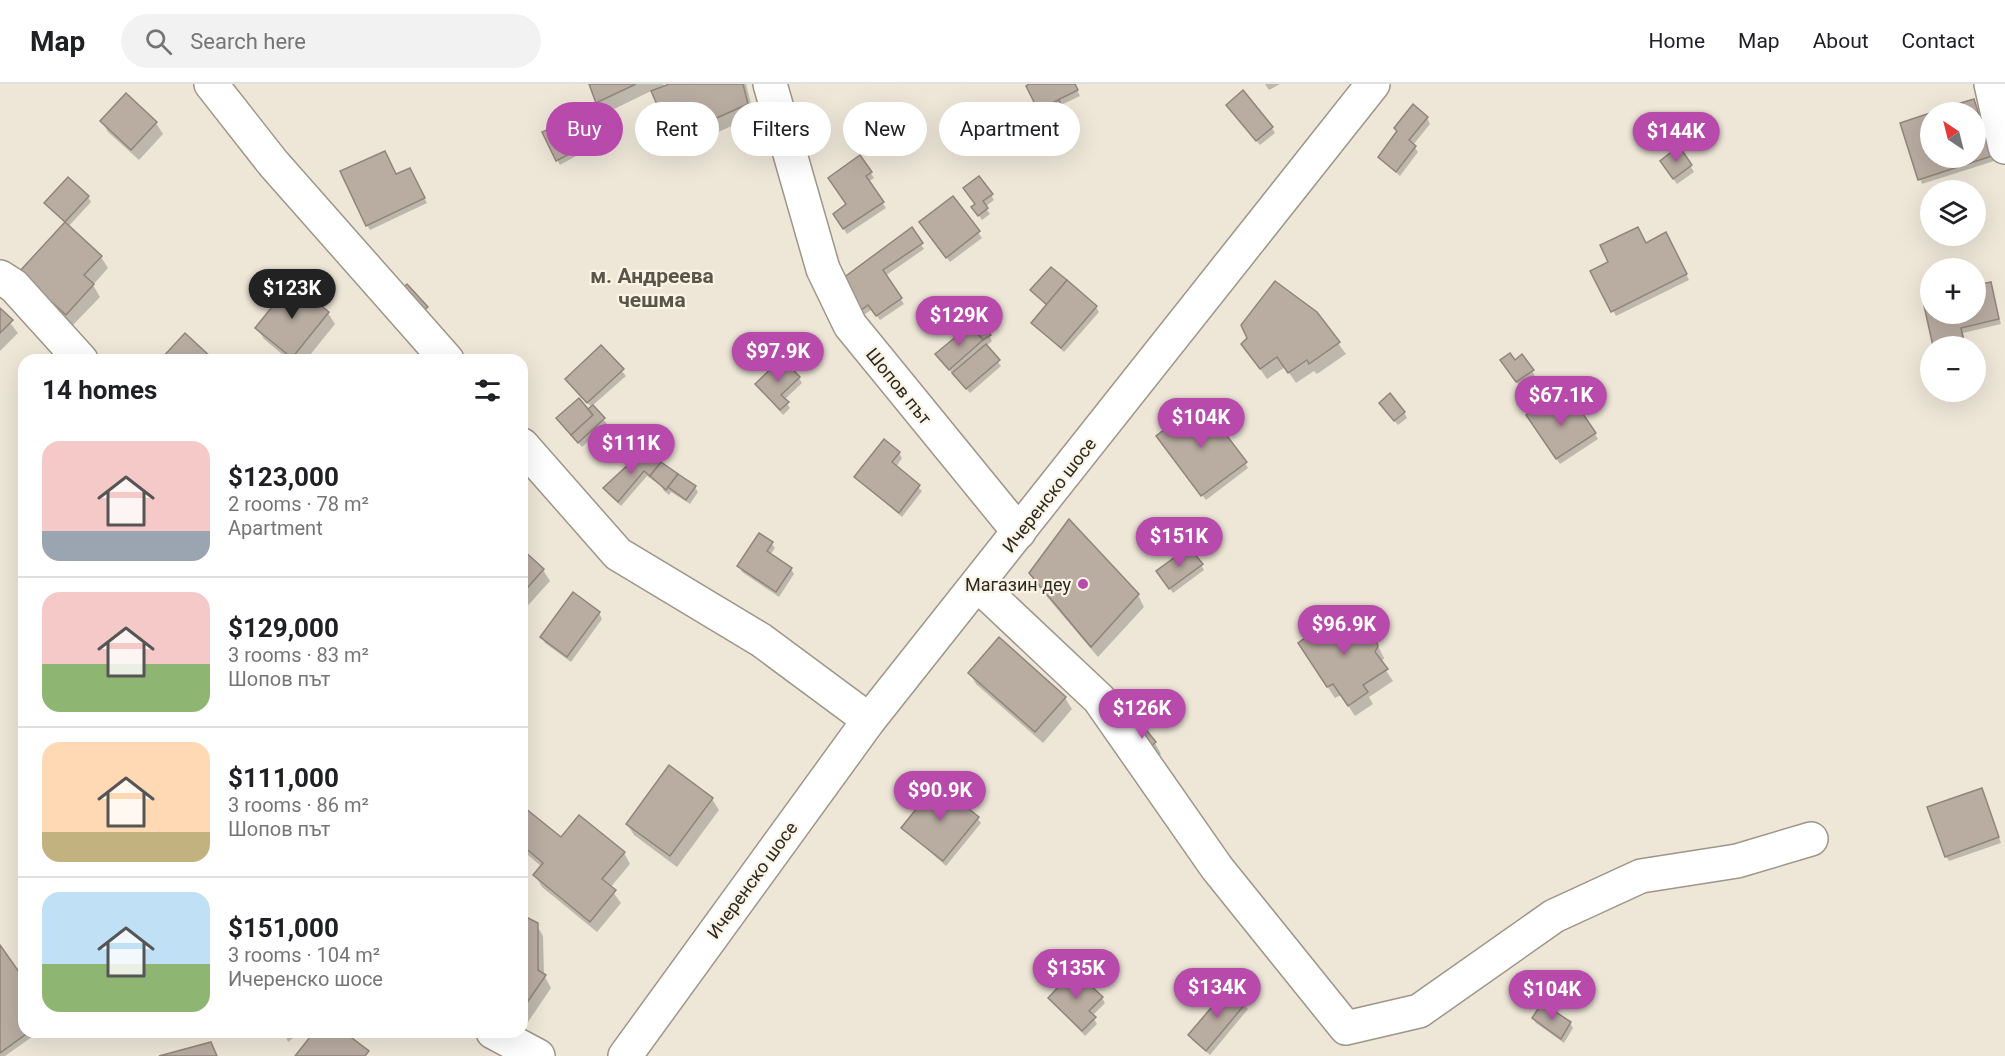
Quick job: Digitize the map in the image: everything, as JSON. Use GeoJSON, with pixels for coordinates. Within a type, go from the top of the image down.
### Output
{"type":"FeatureCollection","features":[{"type":"Feature","properties":{"kind":"street"},"geometry":{"type":"LineString","coordinates":[[211,84],[273,163],[442,354]]}},
{"type":"Feature","properties":{"kind":"street","name":"Шопов път"},"geometry":{"type":"LineString","coordinates":[[770,84],[823,269],[850,325],[1019,532]]}},
{"type":"Feature","properties":{"kind":"street","name":"Ичеренско шосе"},"geometry":{"type":"LineString","coordinates":[[625,1056],[869,720],[1373,84]]}},
{"type":"Feature","properties":{"kind":"street"},"geometry":{"type":"LineString","coordinates":[[1991,84],[2005,147]]}},
{"type":"Feature","properties":{"kind":"street"},"geometry":{"type":"LineString","coordinates":[[0,277],[14,286],[76,354]]}},
{"type":"Feature","properties":{"kind":"street"},"geometry":{"type":"LineString","coordinates":[[528,452],[618,554],[761,640],[869,720]]}},
{"type":"Feature","properties":{"kind":"street"},"geometry":{"type":"LineString","coordinates":[[978,585],[1099,699],[1217,868],[1346,1028],[1419,1011],[1554,916],[1641,876],[1737,861],[1811,839]]}},
{"type":"Feature","properties":{"kind":"street"},"geometry":{"type":"LineString","coordinates":[[504,1038],[538,1056]]}},
{"type":"Feature","properties":{"kind":"building"},"geometry":{"type":"Polygon","coordinates":[[[589,84],[636,84],[598,102],[596,102],[589,84]]]}},
{"type":"Feature","properties":{"kind":"building"},"geometry":{"type":"Polygon","coordinates":[[[669,84],[743,84],[748,102],[731,102],[731,112],[719,117],[719,102],[656,102],[651,91],[669,84]]]}},
{"type":"Feature","properties":{"kind":"building"},"geometry":{"type":"Polygon","coordinates":[[[1029,84],[1075,84],[1078,90],[1054,102],[1034,102],[1026,86],[1029,84]]]}},
{"type":"Feature","properties":{"kind":"building"},"geometry":{"type":"Polygon","coordinates":[[[1243,90],[1273,127],[1256,141],[1226,105],[1243,90]]]}},
{"type":"Feature","properties":{"kind":"building"},"geometry":{"type":"Polygon","coordinates":[[[126,93],[157,122],[131,150],[100,121],[126,93]]]}},
{"type":"Feature","properties":{"kind":"building"},"geometry":{"type":"Polygon","coordinates":[[[1413,104],[1428,117],[1409,140],[1416,146],[1396,172],[1378,157],[1397,131],[1394,128],[1413,104]]]}},
{"type":"Feature","properties":{"kind":"building"},"geometry":{"type":"Polygon","coordinates":[[[1920,116],[1920,168],[1955,168],[1918,180],[1900,123],[1920,116]]]}},
{"type":"Feature","properties":{"kind":"building"},"geometry":{"type":"Polygon","coordinates":[[[1986,137],[1992,156],[1986,158],[1986,137]]]}},
{"type":"Feature","properties":{"kind":"building"},"geometry":{"type":"Polygon","coordinates":[[[1679,146],[1692,165],[1673,179],[1660,161],[1679,146]]]}},
{"type":"Feature","properties":{"kind":"building"},"geometry":{"type":"Polygon","coordinates":[[[385,151],[396,174],[410,168],[425,198],[366,226],[340,171],[385,151]]]}},
{"type":"Feature","properties":{"kind":"building"},"geometry":{"type":"Polygon","coordinates":[[[554,156],[566,156],[556,161],[554,156]]]}},
{"type":"Feature","properties":{"kind":"building"},"geometry":{"type":"Polygon","coordinates":[[[861,156],[872,172],[866,176],[884,202],[843,229],[833,214],[846,204],[828,178],[861,156]]]}},
{"type":"Feature","properties":{"kind":"building"},"geometry":{"type":"Polygon","coordinates":[[[979,176],[993,194],[983,201],[988,208],[978,216],[971,207],[975,204],[963,188],[979,176]]]}},
{"type":"Feature","properties":{"kind":"building"},"geometry":{"type":"Polygon","coordinates":[[[68,177],[89,196],[65,222],[44,203],[68,177]]]}},
{"type":"Feature","properties":{"kind":"building"},"geometry":{"type":"Polygon","coordinates":[[[953,196],[980,231],[946,258],[919,222],[953,196]]]}},
{"type":"Feature","properties":{"kind":"building"},"geometry":{"type":"Polygon","coordinates":[[[65,222],[102,256],[84,275],[94,284],[66,315],[19,272],[65,222]]]}},
{"type":"Feature","properties":{"kind":"building"},"geometry":{"type":"Polygon","coordinates":[[[912,227],[923,243],[883,270],[902,298],[876,316],[868,305],[860,311],[831,287],[912,227]]]}},
{"type":"Feature","properties":{"kind":"building"},"geometry":{"type":"Polygon","coordinates":[[[1638,227],[1646,243],[1666,232],[1687,274],[1611,312],[1590,271],[1608,262],[1600,245],[1638,227]]]}},
{"type":"Feature","properties":{"kind":"building"},"geometry":{"type":"Polygon","coordinates":[[[1051,267],[1067,280],[1047,305],[1030,290],[1051,267]]]}},
{"type":"Feature","properties":{"kind":"building"},"geometry":{"type":"Polygon","coordinates":[[[1067,280],[1097,306],[1061,348],[1031,323],[1067,280]]]}},
{"type":"Feature","properties":{"kind":"building"},"geometry":{"type":"Polygon","coordinates":[[[1275,281],[1317,312],[1340,342],[1309,364],[1307,360],[1288,373],[1277,357],[1260,369],[1241,344],[1247,338],[1241,325],[1275,281]]]}},
{"type":"Feature","properties":{"kind":"building"},"geometry":{"type":"Polygon","coordinates":[[[292,282],[329,312],[295,354],[287,354],[255,328],[292,282]]]}},
{"type":"Feature","properties":{"kind":"building"},"geometry":{"type":"Polygon","coordinates":[[[1991,282],[1999,319],[1986,322],[1986,283],[1991,282]]]}},
{"type":"Feature","properties":{"kind":"building"},"geometry":{"type":"Polygon","coordinates":[[[407,284],[428,307],[413,319],[392,297],[407,284]]]}},
{"type":"Feature","properties":{"kind":"building"},"geometry":{"type":"Polygon","coordinates":[[[0,308],[13,320],[0,333],[0,308]]]}},
{"type":"Feature","properties":{"kind":"building"},"geometry":{"type":"Polygon","coordinates":[[[977,319],[991,335],[983,340],[970,325],[977,319]]]}},
{"type":"Feature","properties":{"kind":"building"},"geometry":{"type":"Polygon","coordinates":[[[1928,324],[1978,324],[1961,328],[1963,336],[1931,336],[1928,324]]]}},
{"type":"Feature","properties":{"kind":"building"},"geometry":{"type":"Polygon","coordinates":[[[970,325],[983,340],[949,370],[935,354],[970,325]]]}},
{"type":"Feature","properties":{"kind":"building"},"geometry":{"type":"Polygon","coordinates":[[[185,333],[208,354],[166,354],[185,333]]]}},
{"type":"Feature","properties":{"kind":"building"},"geometry":{"type":"Polygon","coordinates":[[[986,344],[1000,360],[966,389],[952,373],[986,344]]]}},
{"type":"Feature","properties":{"kind":"building"},"geometry":{"type":"Polygon","coordinates":[[[601,345],[624,369],[587,403],[565,379],[601,345]]]}},
{"type":"Feature","properties":{"kind":"building"},"geometry":{"type":"Polygon","coordinates":[[[1510,353],[1515,360],[1522,354],[1534,370],[1516,382],[1500,360],[1510,353]]]}},
{"type":"Feature","properties":{"kind":"building"},"geometry":{"type":"Polygon","coordinates":[[[782,358],[800,377],[781,395],[789,402],[780,410],[755,384],[782,358]]]}},
{"type":"Feature","properties":{"kind":"building"},"geometry":{"type":"Polygon","coordinates":[[[1390,393],[1405,412],[1394,421],[1379,403],[1390,393]]]}},
{"type":"Feature","properties":{"kind":"building"},"geometry":{"type":"Polygon","coordinates":[[[579,398],[593,415],[571,435],[556,418],[579,398]]]}},
{"type":"Feature","properties":{"kind":"building"},"geometry":{"type":"Polygon","coordinates":[[[1550,399],[1560,413],[1575,402],[1596,433],[1556,459],[1526,415],[1550,399]]]}},
{"type":"Feature","properties":{"kind":"building"},"geometry":{"type":"Polygon","coordinates":[[[1201,402],[1247,462],[1201,496],[1156,436],[1201,402]]]}},
{"type":"Feature","properties":{"kind":"building"},"geometry":{"type":"Polygon","coordinates":[[[593,405],[605,418],[578,443],[571,435],[593,415],[588,409],[593,405]]]}},
{"type":"Feature","properties":{"kind":"building"},"geometry":{"type":"Polygon","coordinates":[[[884,439],[900,452],[892,462],[920,485],[899,513],[854,477],[884,439]]]}},
{"type":"Feature","properties":{"kind":"building"},"geometry":{"type":"Polygon","coordinates":[[[643,451],[661,462],[650,476],[644,471],[618,502],[603,488],[643,451]]]}},
{"type":"Feature","properties":{"kind":"building"},"geometry":{"type":"Polygon","coordinates":[[[661,462],[678,474],[666,490],[650,476],[661,462]]]}},
{"type":"Feature","properties":{"kind":"building"},"geometry":{"type":"Polygon","coordinates":[[[678,474],[696,486],[686,500],[668,487],[678,474]]]}},
{"type":"Feature","properties":{"kind":"building","name":"Магазин деу"},"geometry":{"type":"Polygon","coordinates":[[[1069,519],[1139,594],[1091,647],[1029,573],[1069,519]]]}},
{"type":"Feature","properties":{"kind":"building"},"geometry":{"type":"Polygon","coordinates":[[[759,533],[773,542],[767,551],[792,568],[776,592],[737,566],[759,533]]]}},
{"type":"Feature","properties":{"kind":"building"},"geometry":{"type":"Polygon","coordinates":[[[1189,547],[1203,564],[1169,589],[1156,571],[1189,547]]]}},
{"type":"Feature","properties":{"kind":"building"},"geometry":{"type":"Polygon","coordinates":[[[528,554],[544,569],[528,587],[528,554]]]}},
{"type":"Feature","properties":{"kind":"building"},"geometry":{"type":"Polygon","coordinates":[[[573,592],[600,612],[567,657],[540,637],[573,592]]]}},
{"type":"Feature","properties":{"kind":"building"},"geometry":{"type":"Polygon","coordinates":[[[1348,608],[1362,628],[1356,631],[1362,639],[1369,636],[1376,639],[1378,646],[1375,652],[1388,669],[1363,685],[1368,692],[1348,706],[1333,684],[1327,687],[1298,643],[1348,608]]]}},
{"type":"Feature","properties":{"kind":"building"},"geometry":{"type":"Polygon","coordinates":[[[999,637],[1066,697],[1035,732],[968,673],[999,637]]]}},
{"type":"Feature","properties":{"kind":"building"},"geometry":{"type":"Polygon","coordinates":[[[1142,725],[1156,742],[1141,755],[1127,738],[1142,725]]]}},
{"type":"Feature","properties":{"kind":"building"},"geometry":{"type":"Polygon","coordinates":[[[669,765],[713,798],[670,856],[626,824],[669,765]]]}},
{"type":"Feature","properties":{"kind":"building"},"geometry":{"type":"Polygon","coordinates":[[[937,783],[979,817],[943,861],[901,828],[937,783]]]}},
{"type":"Feature","properties":{"kind":"building"},"geometry":{"type":"Polygon","coordinates":[[[1982,788],[1999,837],[1945,857],[1927,807],[1982,788]]]}},
{"type":"Feature","properties":{"kind":"building"},"geometry":{"type":"Polygon","coordinates":[[[528,810],[561,837],[579,815],[625,852],[602,879],[616,890],[590,922],[533,875],[543,863],[528,850],[528,810]]]}},
{"type":"Feature","properties":{"kind":"building"},"geometry":{"type":"Polygon","coordinates":[[[528,918],[538,923],[538,970],[546,975],[528,1001],[528,918]]]}},
{"type":"Feature","properties":{"kind":"building"},"geometry":{"type":"Polygon","coordinates":[[[0,945],[18,970],[18,1038],[21,1038],[0,1053],[0,945]]]}},
{"type":"Feature","properties":{"kind":"building"},"geometry":{"type":"Polygon","coordinates":[[[1074,970],[1103,997],[1089,1011],[1096,1017],[1082,1031],[1048,998],[1074,970]]]}},
{"type":"Feature","properties":{"kind":"building"},"geometry":{"type":"Polygon","coordinates":[[[1228,988],[1246,1003],[1206,1051],[1188,1035],[1228,988]]]}},
{"type":"Feature","properties":{"kind":"building"},"geometry":{"type":"Polygon","coordinates":[[[1542,1003],[1571,1022],[1561,1039],[1532,1018],[1542,1003]]]}},
{"type":"Feature","properties":{"kind":"building"},"geometry":{"type":"Polygon","coordinates":[[[309,1038],[352,1038],[369,1051],[365,1056],[295,1056],[309,1038]]]}},
{"type":"Feature","properties":{"kind":"building"},"geometry":{"type":"Polygon","coordinates":[[[211,1042],[217,1056],[159,1056],[211,1042]]]}},
{"type":"Feature","properties":{"kind":"place","name":"Магазин деу"},"geometry":{"type":"Point","coordinates":[1083,584]}},
{"type":"Feature","properties":{"kind":"district","name":"м. Андреева чешма"},"geometry":{"type":"Point","coordinates":[652,288]}}]}
